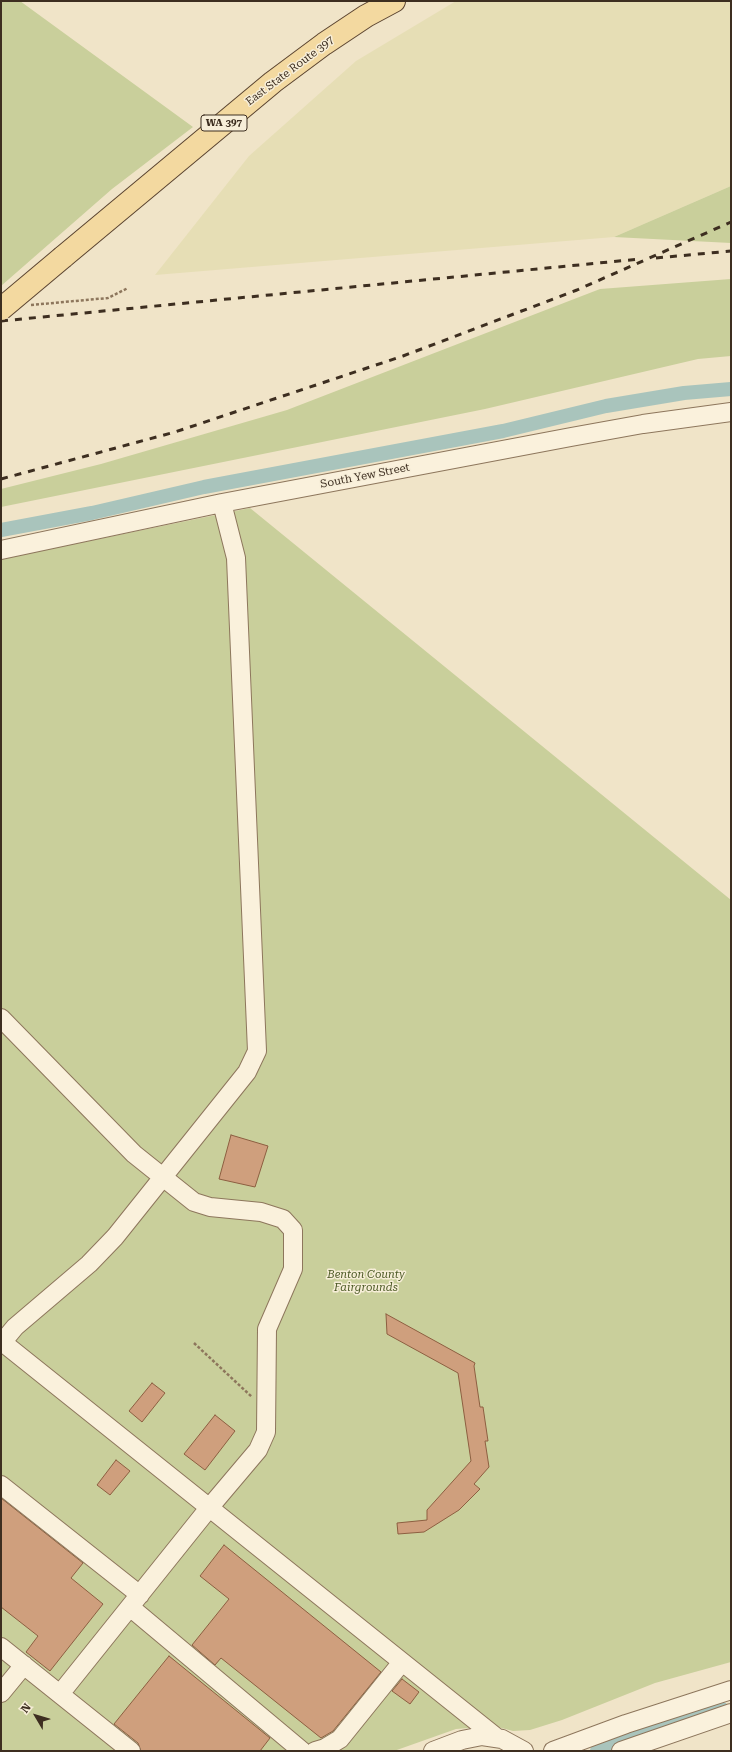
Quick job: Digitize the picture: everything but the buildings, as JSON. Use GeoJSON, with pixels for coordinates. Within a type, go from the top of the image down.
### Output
{"type":"FeatureCollection","features":[{"type":"Feature","properties":{"kind":"main road","name":"East State Route 397"},"geometry":{"type":"LineString","coordinates":[[1,310],[273,82],[324,44],[366,16],[394,1]]}},
{"type":"Feature","properties":{"kind":"street","name":"South Yew Street"},"geometry":{"type":"LineString","coordinates":[[1,550],[222,503],[585,434],[643,424],[731,412]]}},
{"type":"Feature","properties":{"kind":"street"},"geometry":{"type":"LineString","coordinates":[[222,503],[236,558],[256,1051],[248,1072],[116,1237],[89,1264],[29,1314],[2,1342],[496,1737]]}},
{"type":"Feature","properties":{"kind":"street"},"geometry":{"type":"LineString","coordinates":[[1,1018],[134,1154],[194,1202],[210,1207],[261,1212],[283,1219],[293,1230],[293,1269],[268,1329],[266,1432],[258,1450],[209,1508],[60,1694]]}},
{"type":"Feature","properties":{"kind":"street"},"geometry":{"type":"LineString","coordinates":[[1,1485],[135,1601],[302,1751]]}},
{"type":"Feature","properties":{"kind":"street"},"geometry":{"type":"LineString","coordinates":[[1,1647],[131,1751]]}},
{"type":"Feature","properties":{"kind":"street"},"geometry":{"type":"LineString","coordinates":[[315,1751],[330,1746],[340,1739],[402,1662]]}},
{"type":"Feature","properties":{"kind":"street"},"geometry":{"type":"LineString","coordinates":[[1,1693],[24,1665]]}},
{"type":"Feature","properties":{"kind":"street"},"geometry":{"type":"LineString","coordinates":[[553,1751],[626,1724],[731,1690]]}},
{"type":"Feature","properties":{"kind":"street"},"geometry":{"type":"LineString","coordinates":[[621,1751],[731,1713]]}},
{"type":"Feature","properties":{"kind":"street"},"geometry":{"type":"LineString","coordinates":[[433,1751],[475,1736],[502,1738],[524,1751]]}},
{"type":"Feature","properties":{"kind":"path"},"geometry":{"type":"LineString","coordinates":[[27,306],[108,298],[128,288]]}},
{"type":"Feature","properties":{"kind":"path"},"geometry":{"type":"LineString","coordinates":[[194,1343],[266,1410]]}},
{"type":"Feature","properties":{"kind":"shaded area"},"geometry":{"type":"Polygon","coordinates":[[[456,1],[731,1],[731,186],[614,237],[155,275],[249,156],[356,61],[456,1]]]}},
{"type":"Feature","properties":{"kind":"green space"},"geometry":{"type":"Polygon","coordinates":[[[1,1],[20,1],[193,127],[112,189],[1,286],[1,1]]]}},
{"type":"Feature","properties":{"kind":"green space"},"geometry":{"type":"Polygon","coordinates":[[[731,186],[731,243],[614,237],[731,186]]]}},
{"type":"Feature","properties":{"kind":"green space"},"geometry":{"type":"Polygon","coordinates":[[[731,279],[731,356],[698,359],[485,409],[1,507],[1,489],[101,464],[287,410],[600,289],[731,279]]]}},
{"type":"Feature","properties":{"kind":"green space","name":"Benton County Fairgrounds"},"geometry":{"type":"Polygon","coordinates":[[[250,508],[731,900],[731,1662],[655,1683],[562,1720],[530,1730],[513,1731],[494,1726],[456,1729],[394,1751],[1,1751],[1,559],[250,508]]]}},
{"type":"Feature","properties":{"kind":"waterway"},"geometry":{"type":"LineString","coordinates":[[1,530],[92,513],[204,487],[503,431],[606,406],[684,393],[731,389]]}},
{"type":"Feature","properties":{"kind":"waterway"},"geometry":{"type":"LineString","coordinates":[[597,1751],[696,1715],[722,1709]]}},
{"type":"Feature","properties":{"kind":"railway"},"geometry":{"type":"LineString","coordinates":[[1,479],[175,432],[403,356],[577,290],[731,222]]}},
{"type":"Feature","properties":{"kind":"railway"},"geometry":{"type":"LineString","coordinates":[[656,258],[731,251]]}},
{"type":"Feature","properties":{"kind":"railway"},"geometry":{"type":"LineString","coordinates":[[1,321],[640,259]]}}]}
